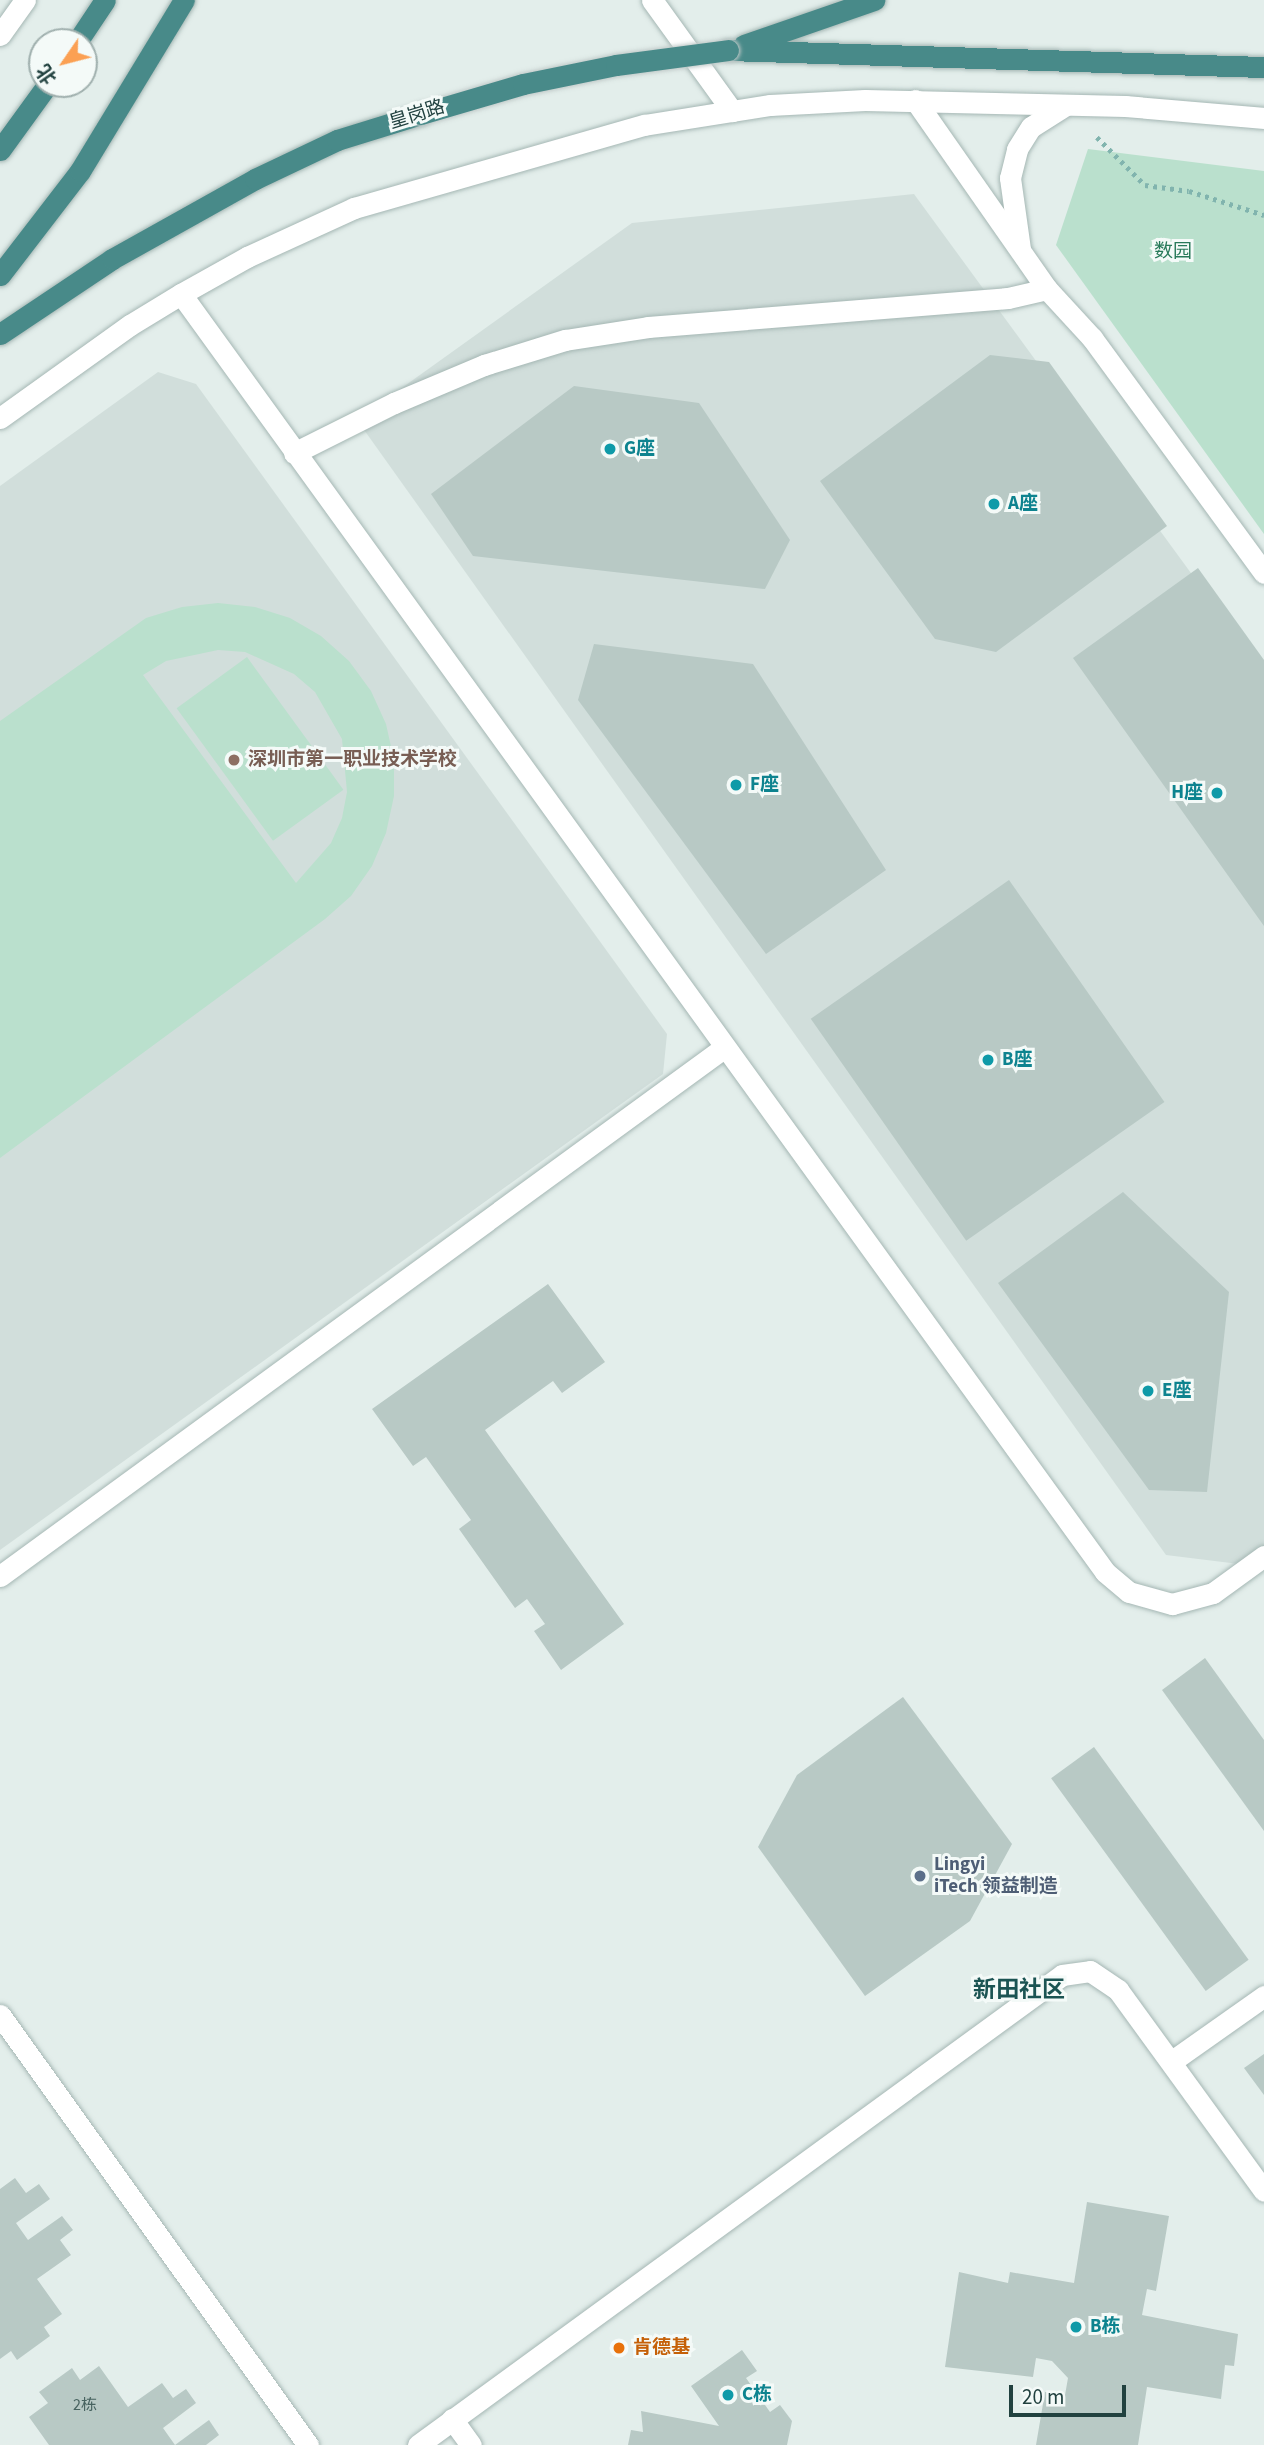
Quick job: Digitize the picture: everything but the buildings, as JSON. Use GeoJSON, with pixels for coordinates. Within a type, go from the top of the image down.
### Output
{"type":"FeatureCollection","features":[{"type":"Feature","properties":{"kind":"highway"},"geometry":{"type":"LineString","coordinates":[[86,28],[105,0]]}},
{"type":"Feature","properties":{"kind":"highway"},"geometry":{"type":"LineString","coordinates":[[0,275],[80,171],[184,0]]}},
{"type":"Feature","properties":{"kind":"highway","name":"皇岗路"},"geometry":{"type":"LineString","coordinates":[[0,334],[111,259],[255,179],[337,140],[536,82],[729,50],[874,0]]}},
{"type":"Feature","properties":{"kind":"highway"},"geometry":{"type":"LineString","coordinates":[[729,50],[1264,67]]}},
{"type":"Feature","properties":{"kind":"highway"},"geometry":{"type":"LineString","coordinates":[[0,150],[38,98]]}},
{"type":"Feature","properties":{"kind":"street"},"geometry":{"type":"LineString","coordinates":[[0,35],[25,0]]}},
{"type":"Feature","properties":{"kind":"street"},"geometry":{"type":"LineString","coordinates":[[652,0],[732,111]]}},
{"type":"Feature","properties":{"kind":"street"},"geometry":{"type":"LineString","coordinates":[[915,100],[1047,289],[1092,338],[1264,573]]}},
{"type":"Feature","properties":{"kind":"street"},"geometry":{"type":"LineString","coordinates":[[0,418],[181,295],[247,257],[354,208],[644,125],[770,105],[915,100],[1066,104],[1264,118]]}},
{"type":"Feature","properties":{"kind":"street"},"geometry":{"type":"LineString","coordinates":[[1020,249],[1010,178],[1017,149],[1031,127],[1066,104]]}},
{"type":"Feature","properties":{"kind":"street"},"geometry":{"type":"LineString","coordinates":[[295,453],[407,397],[484,365],[565,340],[648,327],[1009,298],[1047,289]]}},
{"type":"Feature","properties":{"kind":"street"},"geometry":{"type":"LineString","coordinates":[[181,295],[1105,1572],[1129,1592],[1172,1604],[1213,1593],[1264,1556]]}},
{"type":"Feature","properties":{"kind":"street"},"geometry":{"type":"LineString","coordinates":[[0,1576],[725,1047]]}},
{"type":"Feature","properties":{"kind":"street"},"geometry":{"type":"LineString","coordinates":[[418,2445],[1062,1975],[1090,1971],[1118,1990],[1264,2191]]}},
{"type":"Feature","properties":{"kind":"street"},"geometry":{"type":"LineString","coordinates":[[1172,2061],[1264,1996]]}},
{"type":"Feature","properties":{"kind":"street"},"geometry":{"type":"LineString","coordinates":[[0,2015],[308,2445]]}},
{"type":"Feature","properties":{"kind":"street"},"geometry":{"type":"LineString","coordinates":[[452,2419],[471,2445]]}},
{"type":"Feature","properties":{"kind":"path"},"geometry":{"type":"LineString","coordinates":[[1096,136],[1145,185],[1189,191],[1264,215]]}},
{"type":"Feature","properties":{"kind":"shaded area"},"geometry":{"type":"Polygon","coordinates":[[[914,194],[1264,673],[1264,1553],[1247,1565],[1166,1555],[357,420],[632,223],[914,194]]]}},
{"type":"Feature","properties":{"kind":"shaded area","name":"深圳市第一职业技术学校"},"geometry":{"type":"Polygon","coordinates":[[[158,372],[196,384],[667,1034],[663,1074],[0,1550],[0,486],[158,372]]]}},
{"type":"Feature","properties":{"kind":"green space","name":"数园"},"geometry":{"type":"Polygon","coordinates":[[[1088,149],[1264,171],[1264,534],[1056,245],[1088,149]]]}},
{"type":"Feature","properties":{"kind":"green space"},"geometry":{"type":"Polygon","coordinates":[[[218,603],[255,607],[290,618],[321,636],[349,661],[371,691],[386,724],[394,760],[394,796],[386,833],[372,866],[351,896],[325,919],[0,1158],[0,721],[146,618],[182,607],[218,603]],[[218,650],[166,661],[143,675],[296,883],[331,843],[342,818],[347,792],[342,739],[315,692],[294,674],[245,652],[218,650]]]}},
{"type":"Feature","properties":{"kind":"green space"},"geometry":{"type":"Polygon","coordinates":[[[247,657],[343,790],[273,841],[177,708],[247,657]]]}},
{"type":"Feature","properties":{"kind":"place","name":"G座"},"geometry":{"type":"Point","coordinates":[610,449]}},
{"type":"Feature","properties":{"kind":"place","name":"A座"},"geometry":{"type":"Point","coordinates":[994,504]}},
{"type":"Feature","properties":{"kind":"place","name":"深圳市第一职业技术学校"},"geometry":{"type":"Point","coordinates":[234,760]}},
{"type":"Feature","properties":{"kind":"place","name":"F座"},"geometry":{"type":"Point","coordinates":[736,785]}},
{"type":"Feature","properties":{"kind":"place","name":"H座"},"geometry":{"type":"Point","coordinates":[1217,793]}},
{"type":"Feature","properties":{"kind":"place","name":"B座"},"geometry":{"type":"Point","coordinates":[988,1060]}},
{"type":"Feature","properties":{"kind":"place","name":"E座"},"geometry":{"type":"Point","coordinates":[1148,1391]}},
{"type":"Feature","properties":{"kind":"place","name":"Lingyi iTech 领益制造"},"geometry":{"type":"Point","coordinates":[920,1876]}},
{"type":"Feature","properties":{"kind":"place","name":"B栋"},"geometry":{"type":"Point","coordinates":[1076,2327]}},
{"type":"Feature","properties":{"kind":"place","name":"肯德基"},"geometry":{"type":"Point","coordinates":[619,2348]}},
{"type":"Feature","properties":{"kind":"place","name":"C栋"},"geometry":{"type":"Point","coordinates":[728,2395]}},
{"type":"Feature","properties":{"kind":"district","name":"新田社区"},"geometry":{"type":"Point","coordinates":[1019,1990]}}]}
